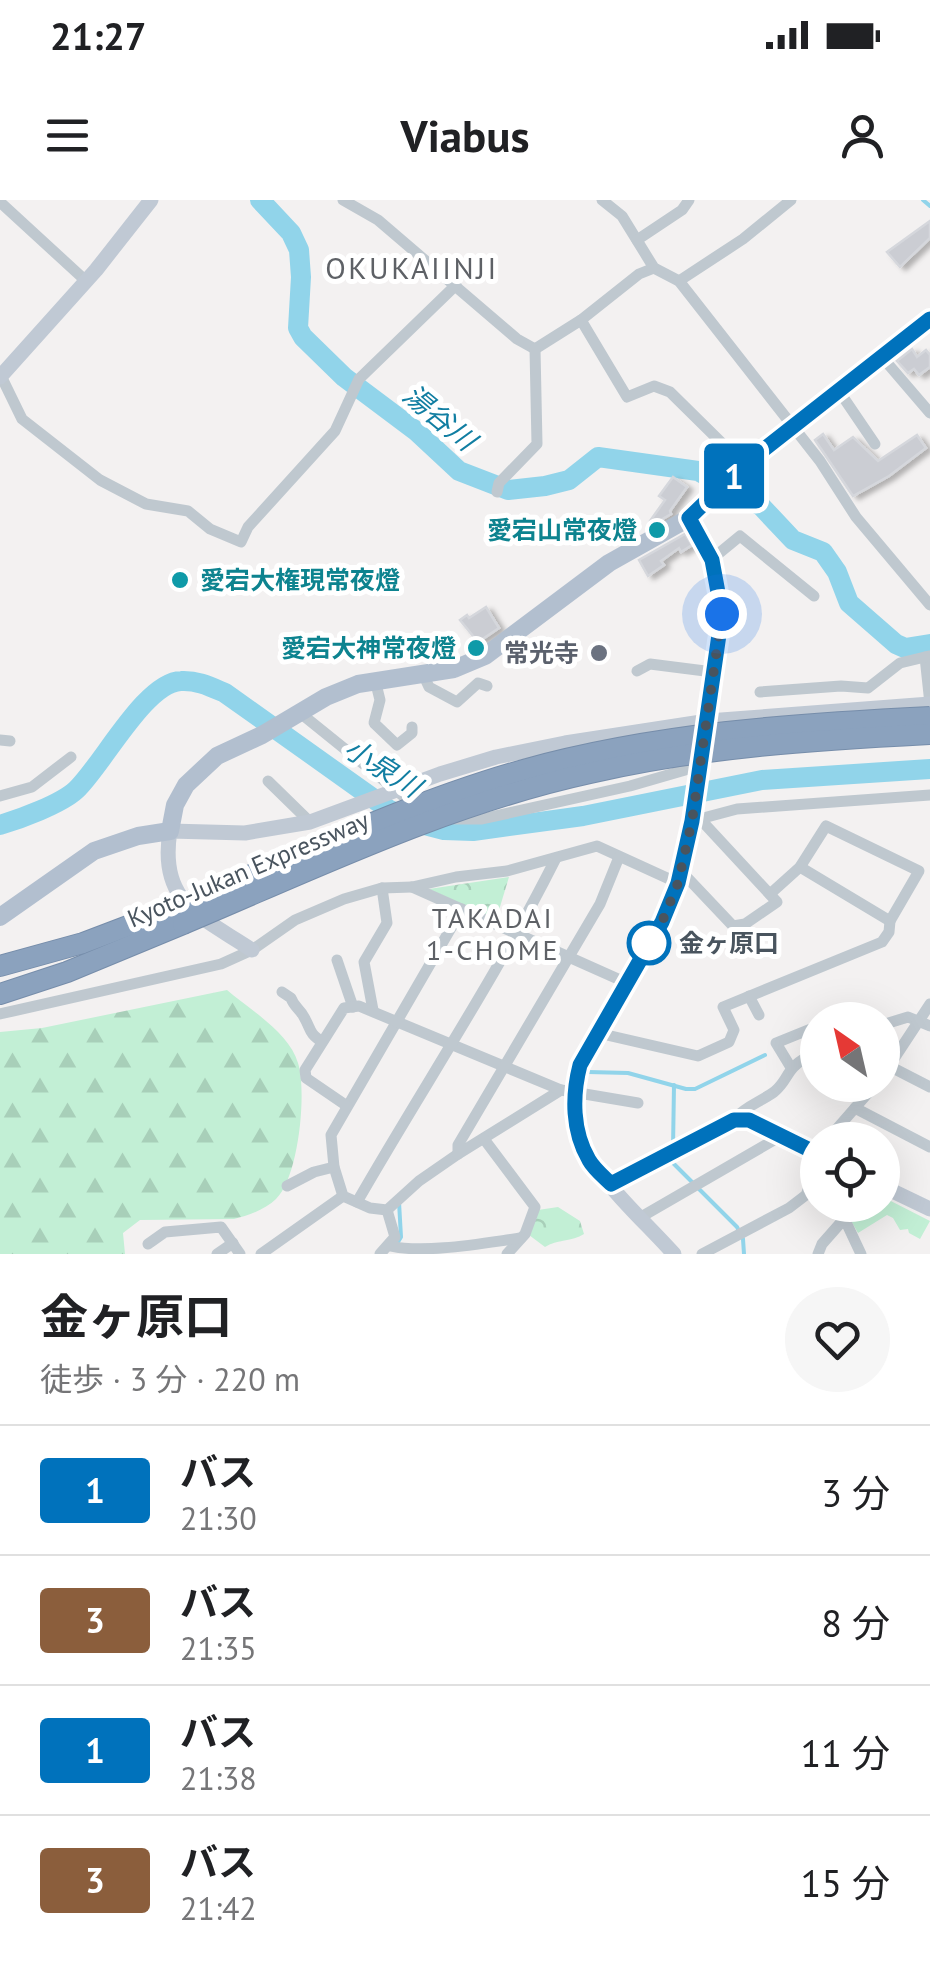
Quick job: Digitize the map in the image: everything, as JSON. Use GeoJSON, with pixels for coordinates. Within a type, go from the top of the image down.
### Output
{"type":"FeatureCollection","features":[{"type":"Feature","properties":{"kind":"highway","name":"Kyoto-Jukan Expressway"},"geometry":{"type":"LineString","coordinates":[[0,994],[67,972],[179,916],[452,794],[519,771],[583,755],[719,732],[930,717]]}},
{"type":"Feature","properties":{"kind":"highway","name":"Kyoto-Jukan Expressway"},"geometry":{"type":"LineString","coordinates":[[0,966],[179,916],[423,824],[587,773],[740,747],[930,734]]}},
{"type":"Feature","properties":{"kind":"main road"},"geometry":{"type":"LineString","coordinates":[[0,916],[94,851],[138,836],[170,832],[175,805],[201,769],[217,756],[326,697],[375,680],[454,670],[475,661],[608,563],[689,518],[744,465],[930,319]]}},
{"type":"Feature","properties":{"kind":"street"},"geometry":{"type":"LineString","coordinates":[[152,200],[0,376],[22,419],[100,480],[146,504],[188,512],[210,529],[240,542],[248,528],[335,431],[356,384],[456,285]]}},
{"type":"Feature","properties":{"kind":"street"},"geometry":{"type":"LineString","coordinates":[[343,200],[378,220],[517,339],[536,349]]}},
{"type":"Feature","properties":{"kind":"street"},"geometry":{"type":"LineString","coordinates":[[602,200],[622,216],[654,268],[680,280],[793,426],[856,517],[930,605]]}},
{"type":"Feature","properties":{"kind":"street"},"geometry":{"type":"LineString","coordinates":[[637,240],[682,210],[689,200]]}},
{"type":"Feature","properties":{"kind":"street"},"geometry":{"type":"LineString","coordinates":[[680,280],[791,200]]}},
{"type":"Feature","properties":{"kind":"street"},"geometry":{"type":"LineString","coordinates":[[0,202],[86,281]]}},
{"type":"Feature","properties":{"kind":"street"},"geometry":{"type":"LineString","coordinates":[[536,349],[581,320],[639,274],[654,268]]}},
{"type":"Feature","properties":{"kind":"street"},"geometry":{"type":"LineString","coordinates":[[581,320],[627,397],[654,386],[670,392],[744,465]]}},
{"type":"Feature","properties":{"kind":"street"},"geometry":{"type":"LineString","coordinates":[[498,488],[537,444],[536,349]]}},
{"type":"Feature","properties":{"kind":"street"},"geometry":{"type":"LineString","coordinates":[[882,357],[930,413]]}},
{"type":"Feature","properties":{"kind":"street"},"geometry":{"type":"LineString","coordinates":[[838,391],[876,444]]}},
{"type":"Feature","properties":{"kind":"street"},"geometry":{"type":"LineString","coordinates":[[462,910],[331,1135],[334,1167],[344,1196],[370,1208],[396,1202],[458,1154],[567,1090],[662,922],[696,818],[698,770],[722,614],[712,560],[689,518]]}},
{"type":"Feature","properties":{"kind":"street"},"geometry":{"type":"LineString","coordinates":[[712,560],[740,536],[814,596]]}},
{"type":"Feature","properties":{"kind":"street"},"geometry":{"type":"LineString","coordinates":[[252,950],[195,914],[180,895],[168,862],[170,832],[245,833],[310,822],[496,757],[708,720],[930,704],[928,656],[900,664],[868,688],[760,692]]}},
{"type":"Feature","properties":{"kind":"street"},"geometry":{"type":"LineString","coordinates":[[637,671],[650,664],[713,672]]}},
{"type":"Feature","properties":{"kind":"street"},"geometry":{"type":"LineString","coordinates":[[423,674],[429,686],[457,702],[478,683],[486,686]]}},
{"type":"Feature","properties":{"kind":"street"},"geometry":{"type":"LineString","coordinates":[[375,680],[380,700],[374,723],[396,745],[412,733],[412,727]]}},
{"type":"Feature","properties":{"kind":"street"},"geometry":{"type":"LineString","coordinates":[[298,713],[408,802],[428,813],[452,818],[482,819],[698,770]]}},
{"type":"Feature","properties":{"kind":"street"},"geometry":{"type":"LineString","coordinates":[[0,796],[32,787],[71,757]]}},
{"type":"Feature","properties":{"kind":"street"},"geometry":{"type":"LineString","coordinates":[[268,781],[310,822]]}},
{"type":"Feature","properties":{"kind":"street"},"geometry":{"type":"LineString","coordinates":[[696,818],[736,809],[930,795]]}},
{"type":"Feature","properties":{"kind":"street"},"geometry":{"type":"LineString","coordinates":[[0,1014],[221,964],[252,950],[295,920],[382,888],[507,872],[597,846],[679,876],[733,926],[746,924],[777,902],[696,818]]}},
{"type":"Feature","properties":{"kind":"street"},"geometry":{"type":"LineString","coordinates":[[598,1033],[698,1056],[729,1042],[734,1030],[723,1007],[882,942],[919,870],[826,826],[800,867],[770,894]]}},
{"type":"Feature","properties":{"kind":"street"},"geometry":{"type":"LineString","coordinates":[[458,1154],[458,1145],[600,904],[619,857]]}},
{"type":"Feature","properties":{"kind":"street"},"geometry":{"type":"LineString","coordinates":[[357,1202],[449,1043],[518,934],[556,858]]}},
{"type":"Feature","properties":{"kind":"street"},"geometry":{"type":"LineString","coordinates":[[800,867],[890,922]]}},
{"type":"Feature","properties":{"kind":"street"},"geometry":{"type":"LineString","coordinates":[[412,887],[627,983]]}},
{"type":"Feature","properties":{"kind":"street"},"geometry":{"type":"LineString","coordinates":[[373,1010],[364,962],[387,923],[382,888]]}},
{"type":"Feature","properties":{"kind":"street"},"geometry":{"type":"LineString","coordinates":[[337,960],[353,1007]]}},
{"type":"Feature","properties":{"kind":"street"},"geometry":{"type":"LineString","coordinates":[[282,992],[304,1015],[309,1032],[322,1042]]}},
{"type":"Feature","properties":{"kind":"street"},"geometry":{"type":"LineString","coordinates":[[749,996],[758,1015]]}},
{"type":"Feature","properties":{"kind":"street"},"geometry":{"type":"LineString","coordinates":[[900,1055],[924,1023],[930,1004]]}},
{"type":"Feature","properties":{"kind":"street"},"geometry":{"type":"LineString","coordinates":[[348,1106],[306,1078],[305,1070],[344,1008],[353,1007],[373,1010],[567,1090],[638,1103]]}},
{"type":"Feature","properties":{"kind":"street"},"geometry":{"type":"LineString","coordinates":[[900,1019],[908,1017],[924,1023]]}},
{"type":"Feature","properties":{"kind":"street"},"geometry":{"type":"LineString","coordinates":[[790,1066],[776,1043],[800,1033]]}},
{"type":"Feature","properties":{"kind":"street"},"geometry":{"type":"LineString","coordinates":[[611,1184],[734,1120],[744,1108],[777,1090],[790,1066],[800,1061]]}},
{"type":"Feature","properties":{"kind":"street"},"geometry":{"type":"LineString","coordinates":[[900,1077],[930,1087]]}},
{"type":"Feature","properties":{"kind":"street"},"geometry":{"type":"LineString","coordinates":[[567,1090],[589,1160],[674,1254]]}},
{"type":"Feature","properties":{"kind":"street"},"geometry":{"type":"LineString","coordinates":[[843,1122],[860,1102]]}},
{"type":"Feature","properties":{"kind":"street"},"geometry":{"type":"LineString","coordinates":[[855,1108],[930,1146]]}},
{"type":"Feature","properties":{"kind":"street"},"geometry":{"type":"LineString","coordinates":[[734,1120],[749,1120],[800,1145]]}},
{"type":"Feature","properties":{"kind":"street"},"geometry":{"type":"LineString","coordinates":[[641,1218],[780,1136]]}},
{"type":"Feature","properties":{"kind":"street"},"geometry":{"type":"LineString","coordinates":[[484,1139],[534,1207],[521,1238],[507,1254]]}},
{"type":"Feature","properties":{"kind":"street"},"geometry":{"type":"LineString","coordinates":[[287,1186],[334,1167]]}},
{"type":"Feature","properties":{"kind":"street"},"geometry":{"type":"LineString","coordinates":[[900,1195],[930,1209]]}},
{"type":"Feature","properties":{"kind":"street"},"geometry":{"type":"LineString","coordinates":[[260,1254],[344,1196]]}},
{"type":"Feature","properties":{"kind":"street"},"geometry":{"type":"LineString","coordinates":[[702,1254],[800,1199]]}},
{"type":"Feature","properties":{"kind":"street"},"geometry":{"type":"LineString","coordinates":[[396,1202],[396,1237],[390,1249],[438,1251],[521,1238]]}},
{"type":"Feature","properties":{"kind":"street"},"geometry":{"type":"LineString","coordinates":[[818,1254],[841,1222]]}},
{"type":"Feature","properties":{"kind":"street"},"geometry":{"type":"LineString","coordinates":[[845,1222],[861,1254]]}},
{"type":"Feature","properties":{"kind":"street"},"geometry":{"type":"LineString","coordinates":[[148,1244],[165,1232],[221,1226],[236,1249],[217,1254]]}},
{"type":"Feature","properties":{"kind":"green space"},"geometry":{"type":"Polygon","coordinates":[[[509,877],[496,920],[429,889],[509,877]]]}},
{"type":"Feature","properties":{"kind":"green space"},"geometry":{"type":"Polygon","coordinates":[[[227,990],[278,1032],[298,1063],[302,1093],[299,1133],[290,1172],[276,1199],[256,1212],[234,1219],[140,1220],[123,1233],[125,1254],[0,1254],[0,1032],[42,1028],[227,990]]]}},
{"type":"Feature","properties":{"kind":"green space"},"geometry":{"type":"Polygon","coordinates":[[[900,1206],[930,1221],[920,1239],[908,1229],[900,1230],[895,1222],[900,1222],[900,1206]]]}},
{"type":"Feature","properties":{"kind":"green space"},"geometry":{"type":"Polygon","coordinates":[[[558,1207],[580,1221],[584,1234],[545,1247],[529,1235],[538,1210],[558,1207]]]}},
{"type":"Feature","properties":{"kind":"green space"},"geometry":{"type":"Polygon","coordinates":[[[852,1222],[876,1222],[858,1233],[852,1222]]]}},
{"type":"Feature","properties":{"kind":"building"},"geometry":{"type":"Polygon","coordinates":[[[930,221],[930,238],[900,267],[887,252],[930,221]]]}},
{"type":"Feature","properties":{"kind":"building"},"geometry":{"type":"Polygon","coordinates":[[[912,349],[917,357],[926,350],[930,355],[930,367],[919,375],[914,369],[908,373],[897,361],[912,349]]]}},
{"type":"Feature","properties":{"kind":"building"},"geometry":{"type":"Polygon","coordinates":[[[823,434],[834,450],[853,437],[878,461],[917,435],[926,448],[889,476],[853,496],[815,440],[823,434]]]}},
{"type":"Feature","properties":{"kind":"building"},"geometry":{"type":"Polygon","coordinates":[[[673,477],[687,487],[671,514],[654,524],[650,521],[665,500],[659,496],[673,477]]]}},
{"type":"Feature","properties":{"kind":"building"},"geometry":{"type":"Polygon","coordinates":[[[685,534],[692,545],[681,552],[679,548],[648,576],[639,560],[685,534]]]}},
{"type":"Feature","properties":{"kind":"building"},"geometry":{"type":"Polygon","coordinates":[[[486,607],[499,628],[478,642],[460,620],[486,607]]]}},
{"type":"Feature","properties":{"kind":"waterway","name":"湯谷川"},"geometry":{"type":"LineString","coordinates":[[260,200],[291,233],[299,250],[298,328],[303,337],[344,377],[416,431],[459,471],[508,490],[569,480],[598,457],[698,471],[761,506],[793,540],[823,552],[837,572],[849,603],[896,644],[905,648],[930,644]]}},
{"type":"Feature","properties":{"kind":"waterway"},"geometry":{"type":"LineString","coordinates":[[923,200],[930,206]]}},
{"type":"Feature","properties":{"kind":"waterway","name":"小泉川"},"geometry":{"type":"LineString","coordinates":[[0,825],[51,806],[76,790],[153,695],[181,681],[225,693],[388,809],[444,830],[473,831],[583,816],[762,780],[930,769]]}},
{"type":"Feature","properties":{"kind":"waterway"},"geometry":{"type":"LineString","coordinates":[[588,1072],[628,1073],[695,1089],[765,1055]]}},
{"type":"Feature","properties":{"kind":"waterway"},"geometry":{"type":"LineString","coordinates":[[673,1148],[674,1085]]}},
{"type":"Feature","properties":{"kind":"waterway"},"geometry":{"type":"LineString","coordinates":[[673,1157],[673,1163],[737,1227],[744,1254]]}},
{"type":"Feature","properties":{"kind":"waterway"},"geometry":{"type":"LineString","coordinates":[[398,1242],[399,1202]]}},
{"type":"Feature","properties":{"kind":"bus line","name":"1"},"geometry":{"type":"LineString","coordinates":[[800,1145],[749,1120],[734,1120],[611,1184],[589,1160],[574,1114],[573,1091],[580,1065],[662,922],[678,883],[692,821],[722,614],[712,560],[689,518],[744,465],[930,319]]}},
{"type":"Feature","properties":{"kind":"place","name":"愛宕山常夜燈"},"geometry":{"type":"Point","coordinates":[657,530]}},
{"type":"Feature","properties":{"kind":"place","name":"愛宕大権現常夜燈"},"geometry":{"type":"Point","coordinates":[180,580]}},
{"type":"Feature","properties":{"kind":"place","name":"愛宕大神常夜燈"},"geometry":{"type":"Point","coordinates":[476,648]}},
{"type":"Feature","properties":{"kind":"place","name":"常光寺"},"geometry":{"type":"Point","coordinates":[599,653]}},
{"type":"Feature","properties":{"kind":"place","name":"金ヶ原口"},"geometry":{"type":"Point","coordinates":[649,943]}},
{"type":"Feature","properties":{"kind":"district","name":"OKUKAIINJI"},"geometry":{"type":"Point","coordinates":[412,267]}},
{"type":"Feature","properties":{"kind":"district","name":"TAKADAI 1-CHOME"},"geometry":{"type":"Point","coordinates":[493,933]}},
{"type":"Feature","properties":{"kind":"route"},"geometry":{"type":"LineString","coordinates":[[649,943],[643,954],[678,883],[692,821],[722,614]]}}]}
